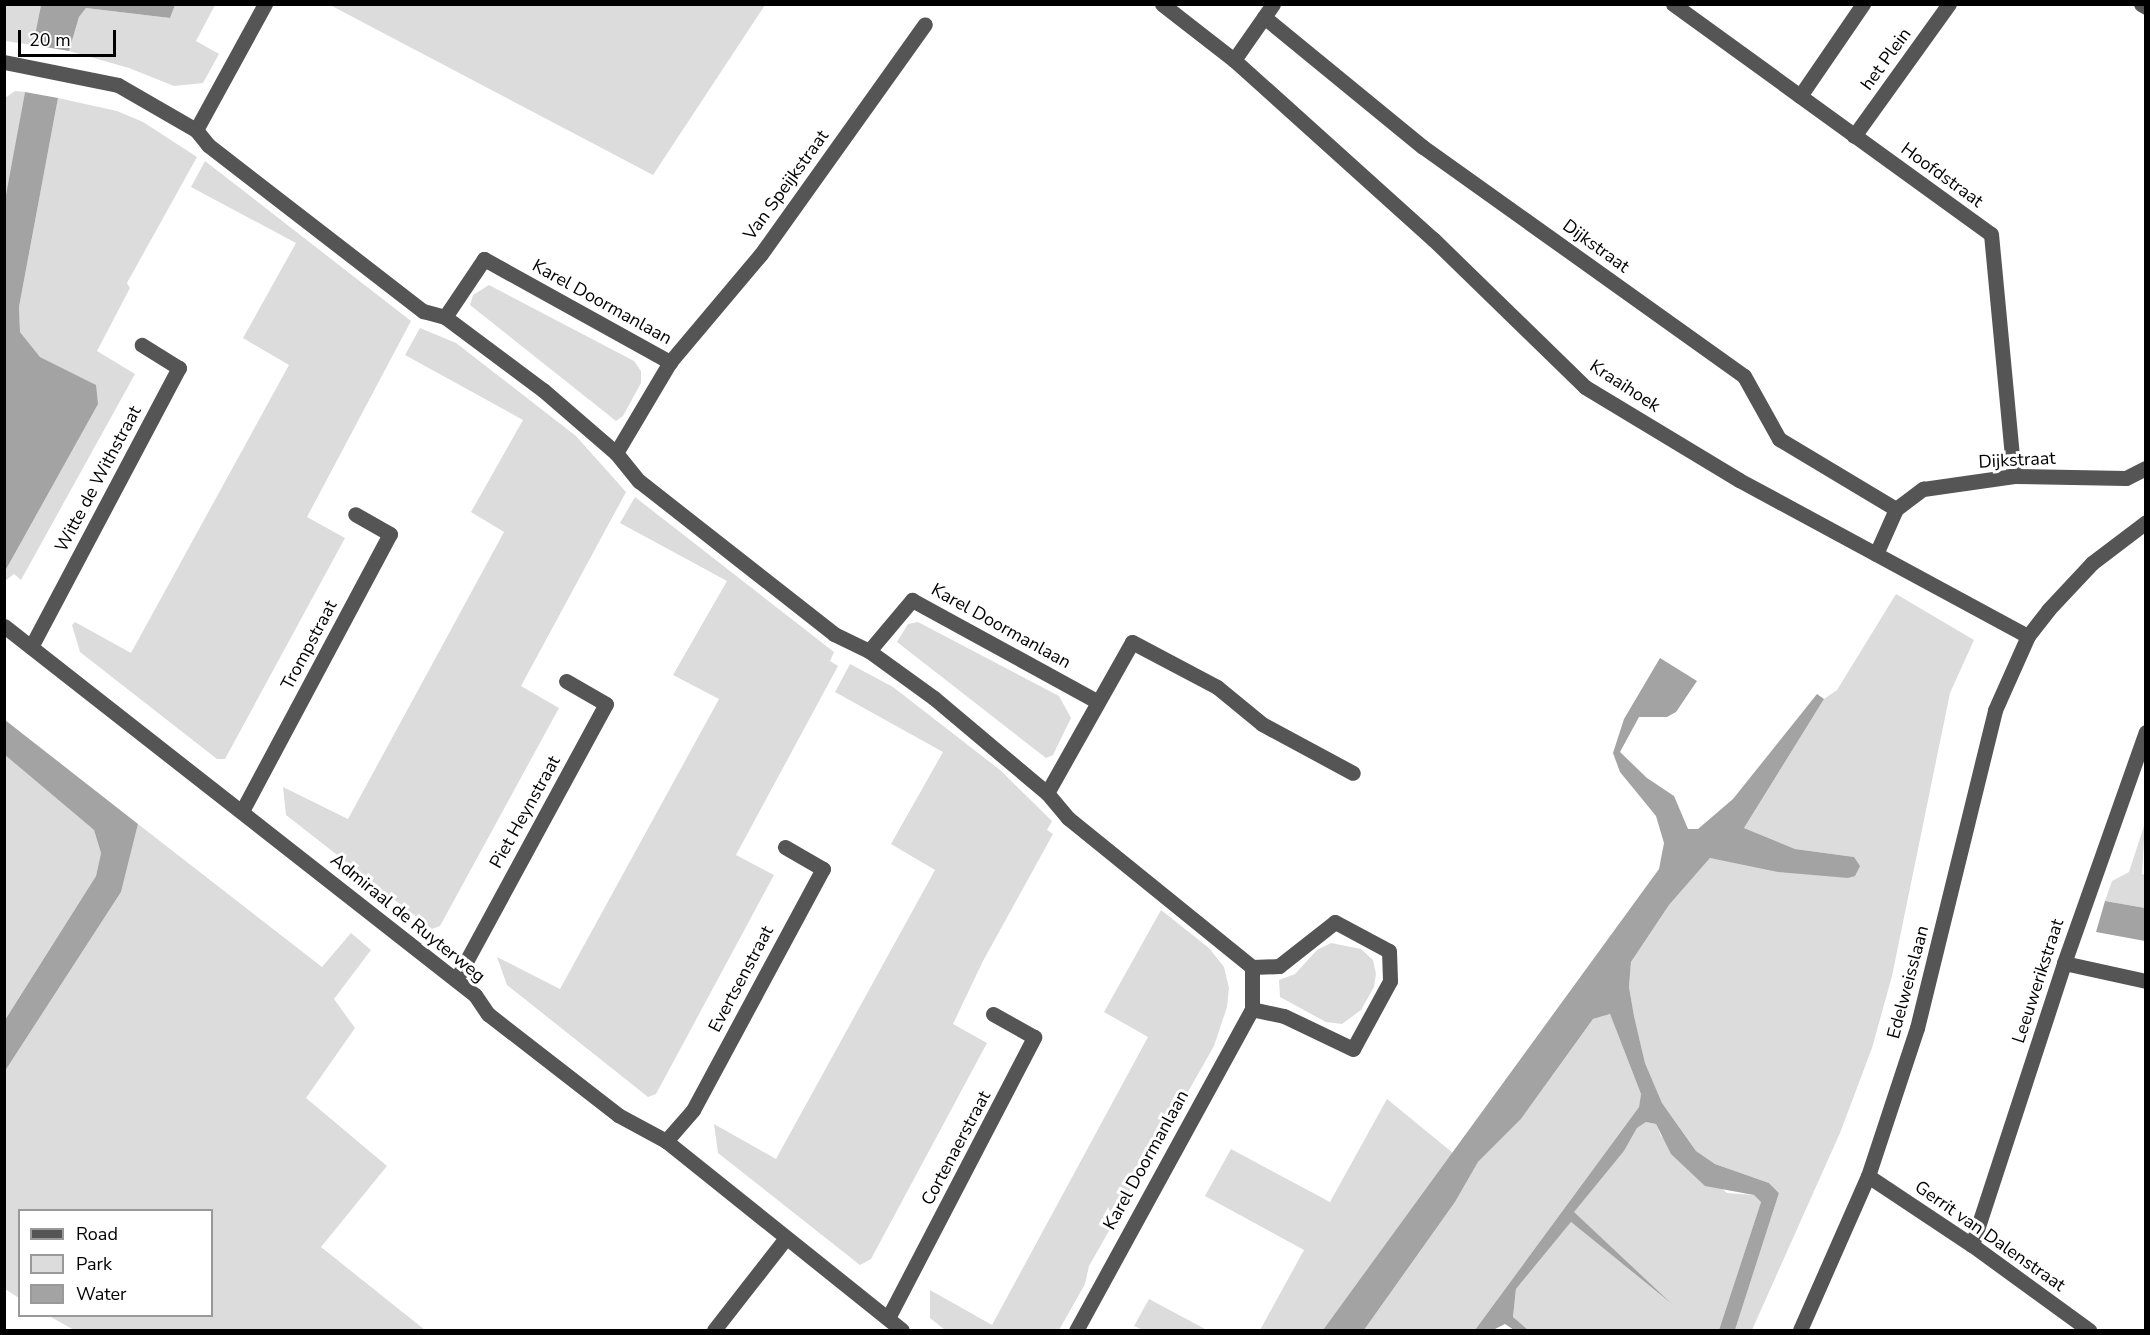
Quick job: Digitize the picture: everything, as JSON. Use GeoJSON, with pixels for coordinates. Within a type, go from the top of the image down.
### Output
{"type":"FeatureCollection","features":[{"type":"Feature","properties":{"kind":"street"},"geometry":{"type":"LineString","coordinates":[[196,130],[265,4]]}},
{"type":"Feature","properties":{"kind":"street","name":"Kraaihoek"},"geometry":{"type":"LineString","coordinates":[[1162,4],[1234,60],[1433,239],[1585,387],[1739,480],[2028,636]]}},
{"type":"Feature","properties":{"kind":"street","name":"Hoofdstraat"},"geometry":{"type":"LineString","coordinates":[[1673,4],[1990,234],[2014,476]]}},
{"type":"Feature","properties":{"kind":"street"},"geometry":{"type":"LineString","coordinates":[[1800,96],[1863,4]]}},
{"type":"Feature","properties":{"kind":"street","name":"het Plein"},"geometry":{"type":"LineString","coordinates":[[1854,136],[1949,4]]}},
{"type":"Feature","properties":{"kind":"street"},"geometry":{"type":"LineString","coordinates":[[2141,4],[2145,8]]}},
{"type":"Feature","properties":{"kind":"street"},"geometry":{"type":"LineString","coordinates":[[1234,60],[1268,11]]}},
{"type":"Feature","properties":{"kind":"street","name":"Dijkstraat"},"geometry":{"type":"LineString","coordinates":[[1268,11],[1424,147],[1744,376],[1779,439],[1896,509]]}},
{"type":"Feature","properties":{"kind":"street","name":"Van Speijkstraat"},"geometry":{"type":"LineString","coordinates":[[670,362],[760,254],[925,24]]}},
{"type":"Feature","properties":{"kind":"street"},"geometry":{"type":"LineString","coordinates":[[4,63],[118,85],[196,130],[208,145],[423,311],[445,317],[543,390],[616,453],[639,481],[834,634],[869,651],[934,698],[1047,793],[1068,819],[1252,968],[1279,966],[1335,922],[1389,951],[1390,981],[1353,1049],[1284,1016],[1252,1009]]}},
{"type":"Feature","properties":{"kind":"street","name":"Karel Doormanlaan"},"geometry":{"type":"LineString","coordinates":[[445,317],[484,259],[670,362],[616,453]]}},
{"type":"Feature","properties":{"kind":"street","name":"Witte de Withstraat"},"geometry":{"type":"LineString","coordinates":[[31,647],[179,368],[142,345]]}},
{"type":"Feature","properties":{"kind":"street","name":"Dijkstraat"},"geometry":{"type":"LineString","coordinates":[[1876,554],[1896,509],[1923,489],[2014,476],[2126,478],[2145,468]]}},
{"type":"Feature","properties":{"kind":"street","name":"Trompstraat"},"geometry":{"type":"LineString","coordinates":[[242,811],[390,534],[356,514]]}},
{"type":"Feature","properties":{"kind":"street","name":"Edelweisslaan"},"geometry":{"type":"LineString","coordinates":[[1800,1330],[1868,1176],[1917,1028],[1995,710],[2028,636],[2092,563],[2145,522]]}},
{"type":"Feature","properties":{"kind":"street","name":"Karel Doormanlaan"},"geometry":{"type":"LineString","coordinates":[[869,651],[912,600],[1098,702]]}},
{"type":"Feature","properties":{"kind":"street","name":"Admiraal de Ruyterweg"},"geometry":{"type":"LineString","coordinates":[[4,626],[475,995],[488,1014],[618,1115],[666,1142],[902,1330]]}},
{"type":"Feature","properties":{"kind":"street"},"geometry":{"type":"LineString","coordinates":[[1047,793],[1132,642],[1217,687],[1262,724],[1353,773]]}},
{"type":"Feature","properties":{"kind":"street","name":"Piet Heynstraat"},"geometry":{"type":"LineString","coordinates":[[456,980],[606,704],[566,681]]}},
{"type":"Feature","properties":{"kind":"street","name":"Leeuwerikstraat"},"geometry":{"type":"LineString","coordinates":[[1972,1245],[2064,963],[2145,732]]}},
{"type":"Feature","properties":{"kind":"street","name":"Evertsenstraat"},"geometry":{"type":"LineString","coordinates":[[666,1142],[693,1110],[823,869],[784,847]]}},
{"type":"Feature","properties":{"kind":"street"},"geometry":{"type":"LineString","coordinates":[[2064,963],[2145,981]]}},
{"type":"Feature","properties":{"kind":"street","name":"Karel Doormanlaan"},"geometry":{"type":"LineString","coordinates":[[1076,1330],[1252,1009],[1252,968]]}},
{"type":"Feature","properties":{"kind":"street","name":"Cortenaerstraat"},"geometry":{"type":"LineString","coordinates":[[888,1318],[1035,1037],[993,1014]]}},
{"type":"Feature","properties":{"kind":"street","name":"Gerrit van Dalenstraat"},"geometry":{"type":"LineString","coordinates":[[1868,1176],[1972,1245],[2089,1330]]}},
{"type":"Feature","properties":{"kind":"street"},"geometry":{"type":"LineString","coordinates":[[714,1330],[786,1238]]}},
{"type":"Feature","properties":{"kind":"green space"},"geometry":{"type":"Polygon","coordinates":[[[765,4],[653,175],[330,5],[765,4]]]}},
{"type":"Feature","properties":{"kind":"green space"},"geometry":{"type":"Polygon","coordinates":[[[5,5],[41,5],[33,45],[5,41],[5,5]]]}},
{"type":"Feature","properties":{"kind":"green space"},"geometry":{"type":"Polygon","coordinates":[[[175,5],[215,5],[196,41],[219,54],[203,83],[174,86],[129,68],[69,51],[79,17],[86,8],[170,18],[175,5]]]}},
{"type":"Feature","properties":{"kind":"green space"},"geometry":{"type":"Polygon","coordinates":[[[15,91],[25,92],[5,206],[5,98],[15,91]]]}},
{"type":"Feature","properties":{"kind":"green space"},"geometry":{"type":"Polygon","coordinates":[[[58,98],[117,111],[143,122],[197,157],[127,283],[130,288],[97,351],[135,374],[21,580],[14,574],[5,581],[5,571],[95,385],[40,357],[20,332],[19,307],[58,98]]]}},
{"type":"Feature","properties":{"kind":"green space"},"geometry":{"type":"Polygon","coordinates":[[[205,161],[411,321],[307,517],[345,538],[225,759],[217,759],[80,652],[72,625],[75,622],[131,653],[289,365],[243,338],[296,243],[191,187],[205,161]]]}},
{"type":"Feature","properties":{"kind":"green space"},"geometry":{"type":"Polygon","coordinates":[[[489,285],[634,361],[641,371],[641,383],[623,416],[616,421],[470,305],[473,295],[489,285]]]}},
{"type":"Feature","properties":{"kind":"green space"},"geometry":{"type":"Polygon","coordinates":[[[420,328],[456,343],[576,436],[626,492],[521,686],[559,708],[440,926],[432,929],[286,815],[283,787],[348,819],[504,532],[471,512],[523,420],[405,355],[420,328]]]}},
{"type":"Feature","properties":{"kind":"green space"},"geometry":{"type":"Polygon","coordinates":[[[635,497],[834,652],[830,661],[838,666],[736,855],[774,875],[656,1094],[648,1097],[507,985],[497,957],[560,989],[719,699],[673,675],[727,581],[620,523],[635,497]]]}},
{"type":"Feature","properties":{"kind":"green space"},"geometry":{"type":"Polygon","coordinates":[[[1896,594],[1974,640],[1950,693],[1892,976],[1872,1048],[1840,1133],[1752,1330],[1735,1330],[1779,1193],[1769,1183],[1715,1164],[1696,1151],[1662,1103],[1645,1063],[1634,1016],[1629,987],[1631,962],[1669,905],[1710,858],[1849,878],[1854,857],[1795,849],[1744,828],[1824,699],[1837,690],[1896,594]]]}},
{"type":"Feature","properties":{"kind":"green space"},"geometry":{"type":"Polygon","coordinates":[[[918,622],[1059,696],[1071,718],[1053,755],[1046,758],[897,642],[908,624],[918,622]]]}},
{"type":"Feature","properties":{"kind":"green space"},"geometry":{"type":"Polygon","coordinates":[[[850,664],[893,687],[1000,770],[1052,821],[1047,830],[1053,834],[983,961],[953,1024],[987,1043],[871,1259],[860,1265],[718,1153],[714,1124],[776,1159],[935,870],[891,844],[943,752],[835,692],[850,664]]]}},
{"type":"Feature","properties":{"kind":"green space"},"geometry":{"type":"Polygon","coordinates":[[[5,755],[94,830],[101,853],[96,876],[5,1020],[5,755]]]}},
{"type":"Feature","properties":{"kind":"green space"},"geometry":{"type":"Polygon","coordinates":[[[2145,823],[2142,874],[2145,875],[2145,908],[2105,901],[2112,881],[2129,872],[2145,823]]]}},
{"type":"Feature","properties":{"kind":"green space"},"geometry":{"type":"Polygon","coordinates":[[[138,824],[322,967],[351,933],[371,950],[334,999],[355,1028],[306,1098],[387,1166],[321,1247],[425,1330],[74,1330],[51,1317],[213,1317],[213,1209],[18,1209],[18,1297],[5,1289],[5,1071],[121,892],[138,824]]]}},
{"type":"Feature","properties":{"kind":"green space"},"geometry":{"type":"Polygon","coordinates":[[[1161,910],[1209,948],[1224,967],[1229,988],[1227,1007],[1214,1046],[1089,1266],[1085,1284],[1059,1330],[945,1330],[930,1318],[930,1290],[992,1325],[1148,1037],[1104,1012],[1161,910]]]}},
{"type":"Feature","properties":{"kind":"green space"},"geometry":{"type":"Polygon","coordinates":[[[1331,943],[1361,949],[1373,960],[1376,974],[1374,987],[1361,1010],[1342,1024],[1326,1022],[1280,997],[1279,980],[1295,974],[1317,950],[1331,943]]]}},
{"type":"Feature","properties":{"kind":"green space"},"geometry":{"type":"Polygon","coordinates":[[[1610,1014],[1641,1094],[1639,1107],[1475,1330],[1364,1330],[1455,1202],[1478,1162],[1521,1119],[1593,1019],[1610,1014]]]}},
{"type":"Feature","properties":{"kind":"green space"},"geometry":{"type":"Polygon","coordinates":[[[1387,1099],[1453,1153],[1323,1330],[1260,1330],[1304,1250],[1205,1196],[1231,1149],[1330,1202],[1387,1099]]]}},
{"type":"Feature","properties":{"kind":"green space"},"geometry":{"type":"Polygon","coordinates":[[[1646,1122],[1656,1124],[1661,1136],[1727,1193],[1754,1195],[1761,1202],[1719,1330],[1528,1330],[1513,1318],[1516,1289],[1571,1222],[1672,1304],[1573,1212],[1624,1151],[1637,1128],[1646,1122]]]}},
{"type":"Feature","properties":{"kind":"green space"},"geometry":{"type":"Polygon","coordinates":[[[1149,1299],[1207,1330],[1143,1330],[1134,1326],[1149,1299]]]}},
{"type":"Feature","properties":{"kind":"water"},"geometry":{"type":"Polygon","coordinates":[[[41,4],[175,5],[170,18],[86,8],[79,17],[69,51],[33,45],[41,4]]]}},
{"type":"Feature","properties":{"kind":"water"},"geometry":{"type":"Polygon","coordinates":[[[25,92],[58,98],[19,307],[20,332],[40,357],[96,385],[98,404],[5,571],[4,206],[25,92]]]}},
{"type":"Feature","properties":{"kind":"water"},"geometry":{"type":"Polygon","coordinates":[[[1660,658],[1697,681],[1676,712],[1667,717],[1639,717],[1620,752],[1647,778],[1674,796],[1688,829],[1698,829],[1733,799],[1817,694],[1824,699],[1744,828],[1795,849],[1854,857],[1860,866],[1855,876],[1848,878],[1778,872],[1710,858],[1669,905],[1631,962],[1629,987],[1634,1016],[1645,1063],[1662,1103],[1696,1151],[1715,1164],[1769,1183],[1779,1193],[1735,1330],[1719,1330],[1761,1202],[1754,1195],[1705,1186],[1671,1154],[1656,1124],[1646,1122],[1637,1128],[1624,1151],[1574,1212],[1672,1304],[1571,1222],[1516,1289],[1513,1317],[1528,1330],[1514,1330],[1505,1324],[1493,1330],[1475,1330],[1639,1107],[1641,1094],[1610,1014],[1593,1019],[1521,1119],[1478,1162],[1455,1202],[1364,1330],[1323,1330],[1659,869],[1664,843],[1656,816],[1620,772],[1613,753],[1624,719],[1660,658]]]}},
{"type":"Feature","properties":{"kind":"water"},"geometry":{"type":"Polygon","coordinates":[[[5,720],[138,824],[121,892],[5,1071],[5,1020],[96,876],[101,853],[94,830],[5,755],[5,720]]]}},
{"type":"Feature","properties":{"kind":"water"},"geometry":{"type":"Polygon","coordinates":[[[2105,901],[2145,908],[2145,941],[2096,932],[2105,901]]]}}]}
